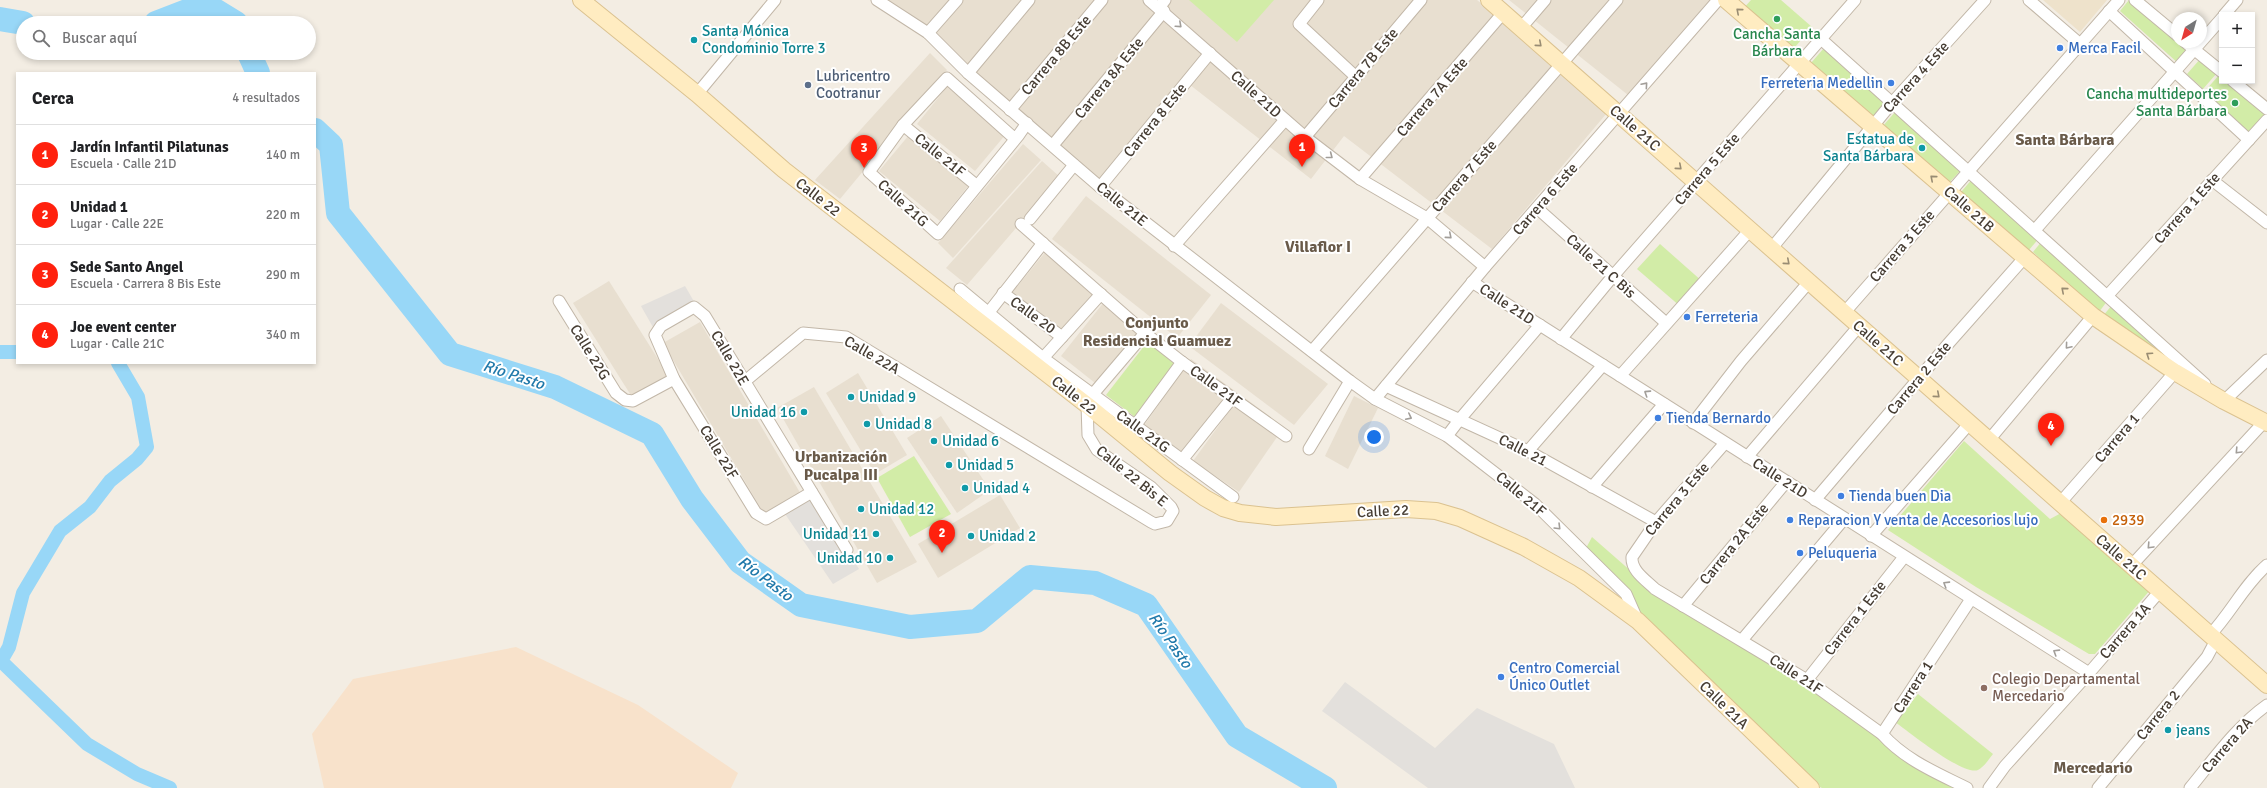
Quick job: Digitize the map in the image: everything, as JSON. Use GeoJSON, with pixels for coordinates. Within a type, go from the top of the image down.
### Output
{"type":"FeatureCollection","features":[{"type":"Feature","properties":{"kind":"street","name":"Calle 22"},"geometry":{"type":"LineString","coordinates":[[581,0],[697,94],[784,170],[1090,399],[1170,473],[1222,508],[1240,513],[1276,517],[1406,509],[1436,511],[1460,518],[1524,547],[1579,578],[1638,621]]}},
{"type":"Feature","properties":{"kind":"street"},"geometry":{"type":"LineString","coordinates":[[697,94],[775,0]]}},
{"type":"Feature","properties":{"kind":"street"},"geometry":{"type":"LineString","coordinates":[[928,33],[957,0]]}},
{"type":"Feature","properties":{"kind":"street"},"geometry":{"type":"LineString","coordinates":[[968,73],[1029,0]]}},
{"type":"Feature","properties":{"kind":"street","name":"Carrera 8B Este"},"geometry":{"type":"LineString","coordinates":[[1010,110],[1102,0]]}},
{"type":"Feature","properties":{"kind":"street","name":"Calle 21D"},"geometry":{"type":"LineString","coordinates":[[1149,0],[1163,6],[1210,53],[1286,120],[1360,180],[1427,218],[1485,266]]}},
{"type":"Feature","properties":{"kind":"street"},"geometry":{"type":"LineString","coordinates":[[1318,0],[1299,24],[1356,76]]}},
{"type":"Feature","properties":{"kind":"street","name":"Carrera 7B Este"},"geometry":{"type":"LineString","coordinates":[[1305,136],[1421,0]]}},
{"type":"Feature","properties":{"kind":"street","name":"Calle 21C"},"geometry":{"type":"LineString","coordinates":[[1489,0],[2267,685]]}},
{"type":"Feature","properties":{"kind":"street"},"geometry":{"type":"LineString","coordinates":[[1521,28],[1545,0]]}},
{"type":"Feature","properties":{"kind":"street","name":"Carrera 7 Este"},"geometry":{"type":"LineString","coordinates":[[1312,352],[1616,0]]}},
{"type":"Feature","properties":{"kind":"street","name":"Carrera 6 Este"},"geometry":{"type":"LineString","coordinates":[[1375,400],[1485,266],[1619,115],[1718,0]]}},
{"type":"Feature","properties":{"kind":"street","name":"Calle 21B"},"geometry":{"type":"LineString","coordinates":[[1726,0],[2093,316],[2175,372],[2224,401],[2266,422]]}},
{"type":"Feature","properties":{"kind":"street","name":"Carrera 5 Este"},"geometry":{"type":"LineString","coordinates":[[1561,339],[1613,276],[1855,0]]}},
{"type":"Feature","properties":{"kind":"street","name":"Carrera 4 Este"},"geometry":{"type":"LineString","coordinates":[[1772,249],[1891,104],[1985,0]]}},
{"type":"Feature","properties":{"kind":"street"},"geometry":{"type":"LineString","coordinates":[[2029,0],[2080,44]]}},
{"type":"Feature","properties":{"kind":"street","name":"Carrera 3 Este"},"geometry":{"type":"LineString","coordinates":[[1844,313],[2119,0]]}},
{"type":"Feature","properties":{"kind":"street"},"geometry":{"type":"LineString","coordinates":[[2135,0],[2171,30]]}},
{"type":"Feature","properties":{"kind":"street"},"geometry":{"type":"LineString","coordinates":[[2227,12],[2237,0]]}},
{"type":"Feature","properties":{"kind":"street","name":"Calle 21E"},"geometry":{"type":"LineString","coordinates":[[884,1],[928,33],[968,73],[1010,110],[1054,145],[1074,165],[1100,187],[1174,246],[1375,400]]}},
{"type":"Feature","properties":{"kind":"street","name":"Carrera 8A Este"},"geometry":{"type":"LineString","coordinates":[[1054,145],[1163,6]]}},
{"type":"Feature","properties":{"kind":"street"},"geometry":{"type":"LineString","coordinates":[[2109,11],[2176,71],[2249,140]]}},
{"type":"Feature","properties":{"kind":"street","name":"Carrera 7A Este"},"geometry":{"type":"LineString","coordinates":[[1360,180],[1504,13]]}},
{"type":"Feature","properties":{"kind":"street"},"geometry":{"type":"LineString","coordinates":[[2035,230],[2219,21]]}},
{"type":"Feature","properties":{"kind":"street","name":"Calle 21B"},"geometry":{"type":"LineString","coordinates":[[1821,40],[1891,104],[2108,295],[2224,401]]}},
{"type":"Feature","properties":{"kind":"street"},"geometry":{"type":"LineString","coordinates":[[2192,48],[2219,70]]}},
{"type":"Feature","properties":{"kind":"street","name":"Carrera 8 Este"},"geometry":{"type":"LineString","coordinates":[[1100,187],[1210,53]]}},
{"type":"Feature","properties":{"kind":"street"},"geometry":{"type":"LineString","coordinates":[[903,125],[947,78],[1015,139]]}},
{"type":"Feature","properties":{"kind":"street"},"geometry":{"type":"LineString","coordinates":[[2237,84],[2267,109]]}},
{"type":"Feature","properties":{"kind":"street"},"geometry":{"type":"LineString","coordinates":[[1174,246],[1286,120]]}},
{"type":"Feature","properties":{"kind":"street","name":"Carrera 1 Este"},"geometry":{"type":"LineString","coordinates":[[2108,295],[2267,120]]}},
{"type":"Feature","properties":{"kind":"street"},"geometry":{"type":"LineString","coordinates":[[976,185],[1027,123]]}},
{"type":"Feature","properties":{"kind":"street","name":"Calle 21G"},"geometry":{"type":"LineString","coordinates":[[903,125],[869,172],[938,234],[976,185]]}},
{"type":"Feature","properties":{"kind":"street","name":"Calle 21F"},"geometry":{"type":"LineString","coordinates":[[903,125],[976,185]]}},
{"type":"Feature","properties":{"kind":"street","name":"Calle 21F"},"geometry":{"type":"LineString","coordinates":[[1074,165],[1026,222],[1043,243],[1145,333],[1182,362],[1286,436]]}},
{"type":"Feature","properties":{"kind":"street"},"geometry":{"type":"LineString","coordinates":[[2212,180],[2267,223]]}},
{"type":"Feature","properties":{"kind":"street","name":"Calle 21 C Bis"},"geometry":{"type":"LineString","coordinates":[[1537,208],[1666,324]]}},
{"type":"Feature","properties":{"kind":"street"},"geometry":{"type":"LineString","coordinates":[[1620,376],[1750,230]]}},
{"type":"Feature","properties":{"kind":"street"},"geometry":{"type":"LineString","coordinates":[[988,312],[1043,243]]}},
{"type":"Feature","properties":{"kind":"street","name":"Carrera 2 Este"},"geometry":{"type":"LineString","coordinates":[[1815,500],[2025,257]]}},
{"type":"Feature","properties":{"kind":"street","name":"Calle 21D"},"geometry":{"type":"LineString","coordinates":[[1472,282],[2089,673]]}},
{"type":"Feature","properties":{"kind":"street"},"geometry":{"type":"LineString","coordinates":[[1693,423],[1741,361],[1809,282]]}},
{"type":"Feature","properties":{"kind":"street","name":"Calle 21G"},"geometry":{"type":"LineString","coordinates":[[960,289],[1044,358],[1090,399],[1135,426],[1232,497]]}},
{"type":"Feature","properties":{"kind":"street","name":"Calle 20"},"geometry":{"type":"LineString","coordinates":[[1003,294],[1062,337]]}},
{"type":"Feature","properties":{"kind":"street"},"geometry":{"type":"LineString","coordinates":[[1044,358],[1101,294]]}},
{"type":"Feature","properties":{"kind":"street","name":"Calle 22G"},"geometry":{"type":"LineString","coordinates":[[559,301],[611,385],[624,400],[633,401],[674,379]]}},
{"type":"Feature","properties":{"kind":"street","name":"Calle 22E"},"geometry":{"type":"LineString","coordinates":[[655,332],[661,326],[694,307],[700,310],[847,550]]}},
{"type":"Feature","properties":{"kind":"street"},"geometry":{"type":"LineString","coordinates":[[1989,440],[2093,316]]}},
{"type":"Feature","properties":{"kind":"street"},"geometry":{"type":"LineString","coordinates":[[1448,436],[1460,419],[1540,325]]}},
{"type":"Feature","properties":{"kind":"street"},"geometry":{"type":"LineString","coordinates":[[1748,457],[1859,326]]}},
{"type":"Feature","properties":{"kind":"street","name":"Calle 22F"},"geometry":{"type":"LineString","coordinates":[[655,332],[674,379],[756,514],[766,519],[812,492]]}},
{"type":"Feature","properties":{"kind":"street","name":"Calle 22A"},"geometry":{"type":"LineString","coordinates":[[744,382],[803,333],[846,337],[1151,522],[1156,524],[1167,521]]}},
{"type":"Feature","properties":{"kind":"street"},"geometry":{"type":"LineString","coordinates":[[1090,399],[1145,333]]}},
{"type":"Feature","properties":{"kind":"street"},"geometry":{"type":"LineString","coordinates":[[2224,401],[2267,360]]}},
{"type":"Feature","properties":{"kind":"street"},"geometry":{"type":"LineString","coordinates":[[1135,426],[1182,362]]}},
{"type":"Feature","properties":{"kind":"street"},"geometry":{"type":"LineString","coordinates":[[1528,451],[1603,365]]}},
{"type":"Feature","properties":{"kind":"street","name":"Carrera 1"},"geometry":{"type":"LineString","coordinates":[[2060,503],[2175,372]]}},
{"type":"Feature","properties":{"kind":"street"},"geometry":{"type":"LineString","coordinates":[[1309,449],[1350,382]]}},
{"type":"Feature","properties":{"kind":"street","name":"Calle 21"},"geometry":{"type":"LineString","coordinates":[[1386,386],[1528,451],[1656,522]]}},
{"type":"Feature","properties":{"kind":"street"},"geometry":{"type":"LineString","coordinates":[[1182,460],[1232,398]]}},
{"type":"Feature","properties":{"kind":"street","name":"Calle 22 Bis E"},"geometry":{"type":"LineString","coordinates":[[1090,399],[1088,435],[1097,450],[1151,487],[1172,507],[1173,511],[1167,521]]}},
{"type":"Feature","properties":{"kind":"street","name":"Calle 21F"},"geometry":{"type":"LineString","coordinates":[[1375,400],[1448,436],[1535,504],[1608,574],[1626,594],[1638,621]]}},
{"type":"Feature","properties":{"kind":"street"},"geometry":{"type":"LineString","coordinates":[[1592,487],[1664,404]]}},
{"type":"Feature","properties":{"kind":"street"},"geometry":{"type":"LineString","coordinates":[[2131,566],[2266,422]]}},
{"type":"Feature","properties":{"kind":"street"},"geometry":{"type":"LineString","coordinates":[[1871,536],[1970,423]]}},
{"type":"Feature","properties":{"kind":"street","name":"Carrera 3 Este"},"geometry":{"type":"LineString","coordinates":[[1632,557],[1656,522],[1725,443]]}},
{"type":"Feature","properties":{"kind":"street","name":"Carrera 2A Este"},"geometry":{"type":"LineString","coordinates":[[1683,606],[1786,482]]}},
{"type":"Feature","properties":{"kind":"street"},"geometry":{"type":"LineString","coordinates":[[1742,640],[1844,519]]}},
{"type":"Feature","properties":{"kind":"street","name":"Calle 21F"},"geometry":{"type":"LineString","coordinates":[[1632,557],[1631,564],[1655,589],[1807,680],[1882,734],[1892,745],[1914,760],[1967,788]]}},
{"type":"Feature","properties":{"kind":"street","name":"Carrera 1 Este"},"geometry":{"type":"LineString","coordinates":[[1807,680],[1904,557]]}},
{"type":"Feature","properties":{"kind":"street","name":"Carrera 2"},"geometry":{"type":"LineString","coordinates":[[2098,788],[2207,657],[2213,638],[2226,618],[2246,588],[2267,565]]}},
{"type":"Feature","properties":{"kind":"street","name":"Carrera 1A"},"geometry":{"type":"LineString","coordinates":[[1998,783],[2089,673],[2160,591]]}},
{"type":"Feature","properties":{"kind":"street","name":"Carrera 1"},"geometry":{"type":"LineString","coordinates":[[1882,734],[1971,599]]}},
{"type":"Feature","properties":{"kind":"street","name":"Calle 21A"},"geometry":{"type":"LineString","coordinates":[[1638,621],[1811,788]]}},
{"type":"Feature","properties":{"kind":"street","name":"Carrera 2A"},"geometry":{"type":"LineString","coordinates":[[2190,788],[2236,734],[2257,712],[2267,705]]}},
{"type":"Feature","properties":{"kind":"street"},"geometry":{"type":"LineString","coordinates":[[1989,788],[1998,783]]}},
{"type":"Feature","properties":{"kind":"shaded area"},"geometry":{"type":"Polygon","coordinates":[[[883,0],[1026,0],[969,69],[883,0]]]}},
{"type":"Feature","properties":{"kind":"shaded area"},"geometry":{"type":"Polygon","coordinates":[[[1033,0],[1477,0],[1612,107],[1492,249],[1344,136],[1311,179],[1185,81],[1101,184],[973,73],[1033,0]]]}},
{"type":"Feature","properties":{"kind":"shaded area"},"geometry":{"type":"Polygon","coordinates":[[[1509,0],[1714,0],[1628,95],[1509,0]]]}},
{"type":"Feature","properties":{"kind":"shaded area"},"geometry":{"type":"Polygon","coordinates":[[[2043,0],[2107,0],[2080,32],[2043,0]]]}},
{"type":"Feature","properties":{"kind":"shaded area"},"geometry":{"type":"Polygon","coordinates":[[[930,53],[947,70],[840,199],[815,180],[930,53]]]}},
{"type":"Feature","properties":{"kind":"shaded area"},"geometry":{"type":"Polygon","coordinates":[[[947,87],[1006,134],[975,171],[917,124],[947,87]]]}},
{"type":"Feature","properties":{"kind":"shaded area"},"geometry":{"type":"Polygon","coordinates":[[[909,135],[969,185],[940,221],[879,171],[909,135]]]}},
{"type":"Feature","properties":{"kind":"shaded area"},"geometry":{"type":"Polygon","coordinates":[[[1023,144],[1041,160],[953,258],[938,243],[1023,144]]]}},
{"type":"Feature","properties":{"kind":"shaded area"},"geometry":{"type":"Polygon","coordinates":[[[1042,161],[1060,177],[967,285],[946,268],[1042,161]]]}},
{"type":"Feature","properties":{"kind":"shaded area"},"geometry":{"type":"Polygon","coordinates":[[[1086,196],[1211,295],[1177,338],[1052,239],[1086,196]]]}},
{"type":"Feature","properties":{"kind":"shaded area"},"geometry":{"type":"Polygon","coordinates":[[[1047,250],[1097,293],[1060,333],[1011,294],[1047,250]]]}},
{"type":"Feature","properties":{"kind":"shaded area"},"geometry":{"type":"Polygon","coordinates":[[[609,281],[668,375],[632,397],[573,303],[609,281]]]}},
{"type":"Feature","properties":{"kind":"shaded area"},"geometry":{"type":"Polygon","coordinates":[[[685,286],[696,305],[654,329],[641,306],[685,286]]]}},
{"type":"Feature","properties":{"kind":"shaded area"},"geometry":{"type":"Polygon","coordinates":[[[1108,297],[1150,331],[1104,390],[1061,356],[1108,297]]]}},
{"type":"Feature","properties":{"kind":"shaded area"},"geometry":{"type":"Polygon","coordinates":[[[1221,303],[1328,384],[1294,425],[1189,346],[1221,303]]]}},
{"type":"Feature","properties":{"kind":"shaded area"},"geometry":{"type":"Polygon","coordinates":[[[700,322],[802,496],[766,517],[663,343],[700,322]]]}},
{"type":"Feature","properties":{"kind":"shaded area"},"geometry":{"type":"Polygon","coordinates":[[[1191,359],[1235,391],[1183,458],[1143,427],[1191,359]]]}},
{"type":"Feature","properties":{"kind":"shaded area"},"geometry":{"type":"Polygon","coordinates":[[[858,373],[907,455],[875,474],[826,393],[858,373]]]}},
{"type":"Feature","properties":{"kind":"shaded area"},"geometry":{"type":"Polygon","coordinates":[[[814,387],[917,562],[877,583],[777,408],[814,387]]]}},
{"type":"Feature","properties":{"kind":"shaded area"},"geometry":{"type":"Polygon","coordinates":[[[1241,395],[1284,427],[1239,492],[1193,461],[1241,395]]]}},
{"type":"Feature","properties":{"kind":"shaded area"},"geometry":{"type":"Polygon","coordinates":[[[1354,396],[1378,408],[1348,469],[1325,456],[1354,396]]]}},
{"type":"Feature","properties":{"kind":"shaded area"},"geometry":{"type":"Polygon","coordinates":[[[941,416],[990,490],[957,513],[907,438],[941,416]]]}},
{"type":"Feature","properties":{"kind":"shaded area"},"geometry":{"type":"Polygon","coordinates":[[[811,493],[859,569],[833,584],[783,511],[811,493]]]}},
{"type":"Feature","properties":{"kind":"shaded area"},"geometry":{"type":"Polygon","coordinates":[[[1000,495],[1020,528],[938,578],[918,544],[1000,495]]]}},
{"type":"Feature","properties":{"kind":"shaded area"},"geometry":{"type":"Polygon","coordinates":[[[516,647],[638,705],[738,773],[731,788],[324,788],[312,734],[353,679],[516,647]]]}},
{"type":"Feature","properties":{"kind":"shaded area"},"geometry":{"type":"Polygon","coordinates":[[[1345,682],[1435,748],[1477,708],[1554,744],[1575,788],[1428,788],[1322,711],[1345,682]]]}},
{"type":"Feature","properties":{"kind":"green space"},"geometry":{"type":"Polygon","coordinates":[[[1189,0],[1274,0],[1237,42],[1189,0]]]}},
{"type":"Feature","properties":{"kind":"green space","name":"Cancha Santa Bárbara"},"geometry":{"type":"Polygon","coordinates":[[[1751,0],[1781,0],[1812,27],[1790,53],[1742,10],[1751,0]]]}},
{"type":"Feature","properties":{"kind":"green space"},"geometry":{"type":"Polygon","coordinates":[[[2129,0],[2132,0],[2171,33],[2171,48],[2188,48],[2191,50],[2179,64],[2120,11],[2129,0]]]}},
{"type":"Feature","properties":{"kind":"green space"},"geometry":{"type":"Polygon","coordinates":[[[1824,48],[1887,104],[1875,118],[1811,63],[1824,48]]]}},
{"type":"Feature","properties":{"kind":"green space"},"geometry":{"type":"Polygon","coordinates":[[[2201,58],[2217,73],[2203,89],[2187,74],[2201,58]]]}},
{"type":"Feature","properties":{"kind":"green space","name":"Cancha multideportes Santa Bárbara"},"geometry":{"type":"Polygon","coordinates":[[[2219,75],[2219,84],[2234,84],[2267,112],[2267,118],[2252,136],[2203,93],[2219,75]]]}},
{"type":"Feature","properties":{"kind":"green space"},"geometry":{"type":"Polygon","coordinates":[[[1896,111],[1962,169],[1944,188],[1882,127],[1896,111]]]}},
{"type":"Feature","properties":{"kind":"green space"},"geometry":{"type":"Polygon","coordinates":[[[1973,178],[2040,237],[2029,250],[1956,198],[1973,178]]]}},
{"type":"Feature","properties":{"kind":"green space"},"geometry":{"type":"Polygon","coordinates":[[[2042,241],[2108,300],[2099,312],[2033,252],[2042,241]]]}},
{"type":"Feature","properties":{"kind":"green space"},"geometry":{"type":"Polygon","coordinates":[[[1660,244],[1703,282],[1681,307],[1637,269],[1660,244]]]}},
{"type":"Feature","properties":{"kind":"green space"},"geometry":{"type":"Polygon","coordinates":[[[2112,305],[2176,361],[2174,365],[2103,316],[2112,305]]]}},
{"type":"Feature","properties":{"kind":"green space"},"geometry":{"type":"Polygon","coordinates":[[[1148,341],[1177,363],[1135,417],[1106,395],[1148,341]]]}},
{"type":"Feature","properties":{"kind":"green space"},"geometry":{"type":"Polygon","coordinates":[[[1964,441],[2050,519],[2063,512],[2151,589],[2095,654],[2089,654],[1976,587],[1888,530],[1964,441]]]}},
{"type":"Feature","properties":{"kind":"green space"},"geometry":{"type":"Polygon","coordinates":[[[914,456],[951,514],[910,537],[877,478],[914,456]]]}},
{"type":"Feature","properties":{"kind":"green space"},"geometry":{"type":"Polygon","coordinates":[[[1592,537],[1648,586],[1769,659],[1959,788],[1822,788],[1816,785],[1672,651],[1585,550],[1592,537]]]}},
{"type":"Feature","properties":{"kind":"green space"},"geometry":{"type":"Polygon","coordinates":[[[1918,694],[1993,754],[1982,767],[1978,770],[1971,770],[1949,760],[1895,722],[1918,694]]]}},
{"type":"Feature","properties":{"kind":"waterway","name":"Río Pasto"},"geometry":{"type":"LineString","coordinates":[[174,16],[205,4],[225,16]]}},
{"type":"Feature","properties":{"kind":"waterway","name":"Río Pasto"},"geometry":{"type":"LineString","coordinates":[[0,19],[16,22]]}},
{"type":"Feature","properties":{"kind":"waterway","name":"Río Pasto"},"geometry":{"type":"LineString","coordinates":[[252,60],[258,72]]}},
{"type":"Feature","properties":{"kind":"waterway","name":"Río Pasto"},"geometry":{"type":"LineString","coordinates":[[316,131],[331,145],[338,213],[450,354],[555,387],[652,434],[692,499],[740,562],[801,605],[910,627],[977,621],[1030,577],[1095,583],[1146,605],[1237,736],[1325,788]]}},
{"type":"Feature","properties":{"kind":"waterway"},"geometry":{"type":"LineString","coordinates":[[0,352],[16,352]]}},
{"type":"Feature","properties":{"kind":"waterway"},"geometry":{"type":"LineString","coordinates":[[119,364],[138,397],[147,447],[137,459],[110,481],[90,507],[60,531],[23,593],[9,647],[1,661],[87,744],[137,774],[170,788]]}},
{"type":"Feature","properties":{"kind":"place","name":"Cancha Santa Bárbara"},"geometry":{"type":"Point","coordinates":[1777,19]}},
{"type":"Feature","properties":{"kind":"place","name":"Santa Mónica Condominio Torre 3"},"geometry":{"type":"Point","coordinates":[694,40]}},
{"type":"Feature","properties":{"kind":"place","name":"Merca Facil"},"geometry":{"type":"Point","coordinates":[2060,48]}},
{"type":"Feature","properties":{"kind":"place","name":"Ferreteria Medellin"},"geometry":{"type":"Point","coordinates":[1891,83]}},
{"type":"Feature","properties":{"kind":"place","name":"Lubricentro Cootranur"},"geometry":{"type":"Point","coordinates":[808,85]}},
{"type":"Feature","properties":{"kind":"place","name":"Cancha multideportes Santa Bárbara"},"geometry":{"type":"Point","coordinates":[2235,103]}},
{"type":"Feature","properties":{"kind":"place","name":"Estatua de Santa Bárbara"},"geometry":{"type":"Point","coordinates":[1922,148]}},
{"type":"Feature","properties":{"kind":"place","name":"Jardín Infantil Pilatunas"},"geometry":{"type":"Point","coordinates":[1302,167]}},
{"type":"Feature","properties":{"kind":"place","name":"Sede Santo Angel"},"geometry":{"type":"Point","coordinates":[864,168]}},
{"type":"Feature","properties":{"kind":"place","name":"Ferreteria"},"geometry":{"type":"Point","coordinates":[1687,317]}},
{"type":"Feature","properties":{"kind":"place","name":"Unidad 9"},"geometry":{"type":"Point","coordinates":[851,397]}},
{"type":"Feature","properties":{"kind":"place","name":"Unidad 16"},"geometry":{"type":"Point","coordinates":[804,412]}},
{"type":"Feature","properties":{"kind":"place","name":"Tienda Bernardo"},"geometry":{"type":"Point","coordinates":[1658,418]}},
{"type":"Feature","properties":{"kind":"place","name":"Unidad 8"},"geometry":{"type":"Point","coordinates":[867,424]}},
{"type":"Feature","properties":{"kind":"place","name":"Unidad 6"},"geometry":{"type":"Point","coordinates":[934,441]}},
{"type":"Feature","properties":{"kind":"place","name":"Joe event center"},"geometry":{"type":"Point","coordinates":[2051,446]}},
{"type":"Feature","properties":{"kind":"place","name":"Unidad 5"},"geometry":{"type":"Point","coordinates":[949,465]}},
{"type":"Feature","properties":{"kind":"place","name":"Unidad 4"},"geometry":{"type":"Point","coordinates":[965,488]}},
{"type":"Feature","properties":{"kind":"place","name":"Tienda buen Dia"},"geometry":{"type":"Point","coordinates":[1841,496]}},
{"type":"Feature","properties":{"kind":"place","name":"Unidad 12"},"geometry":{"type":"Point","coordinates":[861,509]}},
{"type":"Feature","properties":{"kind":"place","name":"Reparacion Y venta de Accesorios lujo"},"geometry":{"type":"Point","coordinates":[1790,520]}},
{"type":"Feature","properties":{"kind":"place","name":"2939"},"geometry":{"type":"Point","coordinates":[2104,520]}},
{"type":"Feature","properties":{"kind":"place","name":"Unidad 11"},"geometry":{"type":"Point","coordinates":[876,534]}},
{"type":"Feature","properties":{"kind":"place","name":"Unidad 2"},"geometry":{"type":"Point","coordinates":[971,536]}},
{"type":"Feature","properties":{"kind":"place","name":"Unidad 1"},"geometry":{"type":"Point","coordinates":[942,553]}},
{"type":"Feature","properties":{"kind":"place","name":"Peluqueria"},"geometry":{"type":"Point","coordinates":[1800,553]}},
{"type":"Feature","properties":{"kind":"place","name":"Unidad 10"},"geometry":{"type":"Point","coordinates":[890,558]}},
{"type":"Feature","properties":{"kind":"place","name":"Centro Comercial Único Outlet"},"geometry":{"type":"Point","coordinates":[1501,677]}},
{"type":"Feature","properties":{"kind":"place","name":"Colegio Departamental Mercedario"},"geometry":{"type":"Point","coordinates":[1984,688]}},
{"type":"Feature","properties":{"kind":"place","name":"jeans"},"geometry":{"type":"Point","coordinates":[2168,730]}},
{"type":"Feature","properties":{"kind":"district","name":"Santa Bárbara"},"geometry":{"type":"Point","coordinates":[2065,139]}},
{"type":"Feature","properties":{"kind":"district","name":"Villaflor I"},"geometry":{"type":"Point","coordinates":[1318,246]}},
{"type":"Feature","properties":{"kind":"district","name":"Conjunto Residencial Guamuez"},"geometry":{"type":"Point","coordinates":[1157,331]}},
{"type":"Feature","properties":{"kind":"district","name":"Urbanización Pucalpa III"},"geometry":{"type":"Point","coordinates":[841,465]}},
{"type":"Feature","properties":{"kind":"district","name":"Mercedario"},"geometry":{"type":"Point","coordinates":[2093,767]}}]}
